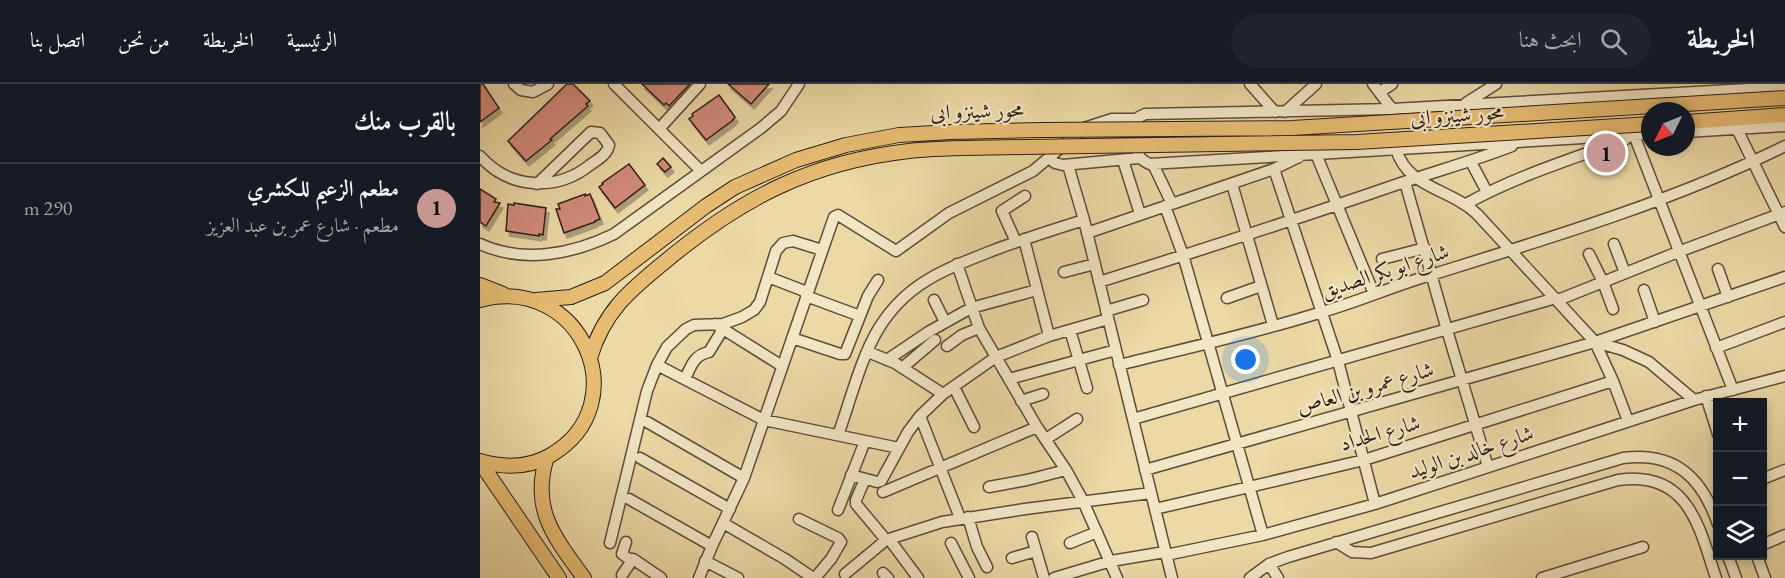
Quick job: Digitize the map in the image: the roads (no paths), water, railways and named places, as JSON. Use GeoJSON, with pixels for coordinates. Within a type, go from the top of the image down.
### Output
{"type":"FeatureCollection","features":[{"type":"Feature","properties":{"kind":"main road","name":"محور شينزو ابى"},"geometry":{"type":"LineString","coordinates":[[536,300],[571,297],[605,283],[706,206],[735,187],[771,170],[804,157],[846,145],[898,135],[1043,130],[1292,128],[1785,98]]}},
{"type":"Feature","properties":{"kind":"main road"},"geometry":{"type":"LineString","coordinates":[[1695,121],[1785,115]]}},
{"type":"Feature","properties":{"kind":"main road","name":"محور شينزو ابى"},"geometry":{"type":"LineString","coordinates":[[590,358],[604,322],[617,303],[715,222],[772,189],[814,172],[878,155],[912,151],[1023,147],[1357,142],[1641,125]]}},
{"type":"Feature","properties":{"kind":"main road"},"geometry":{"type":"LineString","coordinates":[[480,285],[508,295],[536,300],[557,311],[581,337],[592,369],[592,393],[586,415],[574,435],[557,451],[525,465],[480,462]]}},
{"type":"Feature","properties":{"kind":"main road"},"geometry":{"type":"LineString","coordinates":[[480,300],[508,295]]}},
{"type":"Feature","properties":{"kind":"main road"},"geometry":{"type":"LineString","coordinates":[[547,457],[541,486],[545,516],[553,535],[584,578]]}},
{"type":"Feature","properties":{"kind":"main road"},"geometry":{"type":"LineString","coordinates":[[480,462],[559,578]]}},
{"type":"Feature","properties":{"kind":"street"},"geometry":{"type":"LineString","coordinates":[[514,84],[521,90],[533,92],[548,84]]}},
{"type":"Feature","properties":{"kind":"street"},"geometry":{"type":"LineString","coordinates":[[614,84],[701,171]]}},
{"type":"Feature","properties":{"kind":"street"},"geometry":{"type":"LineString","coordinates":[[659,129],[700,84]]}},
{"type":"Feature","properties":{"kind":"street"},"geometry":{"type":"LineString","coordinates":[[480,244],[506,252],[528,255],[562,253],[594,244],[614,234],[761,128],[781,111],[799,84]]}},
{"type":"Feature","properties":{"kind":"street"},"geometry":{"type":"LineString","coordinates":[[1250,84],[1280,108]]}},
{"type":"Feature","properties":{"kind":"street"},"geometry":{"type":"LineString","coordinates":[[1280,108],[1316,84]]}},
{"type":"Feature","properties":{"kind":"street"},"geometry":{"type":"LineString","coordinates":[[1392,84],[1377,88],[1392,110]]}},
{"type":"Feature","properties":{"kind":"street"},"geometry":{"type":"LineString","coordinates":[[1615,84],[1619,96]]}},
{"type":"Feature","properties":{"kind":"street"},"geometry":{"type":"LineString","coordinates":[[1463,105],[1492,85],[1502,103]]}},
{"type":"Feature","properties":{"kind":"street"},"geometry":{"type":"LineString","coordinates":[[699,578],[744,478],[832,220],[838,215],[896,251],[950,213],[1028,174],[1076,133],[1093,124],[1112,119],[1136,119],[1145,114],[1280,108],[1392,110],[1727,87],[1785,87]]}},
{"type":"Feature","properties":{"kind":"street"},"geometry":{"type":"LineString","coordinates":[[1136,119],[1136,151],[1139,158],[1146,163],[1153,164],[1641,135]]}},
{"type":"Feature","properties":{"kind":"street"},"geometry":{"type":"LineString","coordinates":[[1695,131],[1785,126]]}},
{"type":"Feature","properties":{"kind":"street"},"geometry":{"type":"LineString","coordinates":[[1737,129],[1752,162],[1782,213],[1785,227]]}},
{"type":"Feature","properties":{"kind":"street"},"geometry":{"type":"LineString","coordinates":[[480,156],[508,177],[522,183],[537,184],[562,181],[585,170],[606,153],[609,145],[607,141],[600,133],[591,132],[537,184]]}},
{"type":"Feature","properties":{"kind":"street"},"geometry":{"type":"LineString","coordinates":[[1466,204],[1531,173],[1634,136]]}},
{"type":"Feature","properties":{"kind":"street"},"geometry":{"type":"LineString","coordinates":[[1634,136],[1733,390]]}},
{"type":"Feature","properties":{"kind":"street"},"geometry":{"type":"LineString","coordinates":[[1099,282],[1471,162],[1523,142]]}},
{"type":"Feature","properties":{"kind":"street","name":"شارع ابو بكر الصديق"},"geometry":{"type":"LineString","coordinates":[[1119,366],[1322,312],[1432,274],[1512,250],[1658,200],[1752,162],[1785,146]]}},
{"type":"Feature","properties":{"kind":"street"},"geometry":{"type":"LineString","coordinates":[[1396,149],[1410,180],[1447,330],[1488,467]]}},
{"type":"Feature","properties":{"kind":"street"},"geometry":{"type":"LineString","coordinates":[[1316,154],[1374,294]]}},
{"type":"Feature","properties":{"kind":"street"},"geometry":{"type":"LineString","coordinates":[[1087,233],[1274,169],[1304,155]]}},
{"type":"Feature","properties":{"kind":"street"},"geometry":{"type":"LineString","coordinates":[[1048,158],[1055,163],[1068,165],[1139,158]]}},
{"type":"Feature","properties":{"kind":"street"},"geometry":{"type":"LineString","coordinates":[[1123,160],[1140,214]]}},
{"type":"Feature","properties":{"kind":"street"},"geometry":{"type":"LineString","coordinates":[[1471,162],[1487,192]]}},
{"type":"Feature","properties":{"kind":"street"},"geometry":{"type":"LineString","coordinates":[[1153,164],[1169,205],[1263,534]]}},
{"type":"Feature","properties":{"kind":"street"},"geometry":{"type":"LineString","coordinates":[[1068,165],[1084,220],[1172,578]]}},
{"type":"Feature","properties":{"kind":"street"},"geometry":{"type":"LineString","coordinates":[[1274,169],[1338,361],[1375,504]]}},
{"type":"Feature","properties":{"kind":"street"},"geometry":{"type":"LineString","coordinates":[[1410,180],[1466,204],[1557,299],[1595,342],[1628,421]]}},
{"type":"Feature","properties":{"kind":"street"},"geometry":{"type":"LineString","coordinates":[[1232,184],[1273,325]]}},
{"type":"Feature","properties":{"kind":"street"},"geometry":{"type":"LineString","coordinates":[[1025,196],[1002,211],[1020,240],[1037,290],[1049,336]]}},
{"type":"Feature","properties":{"kind":"street"},"geometry":{"type":"LineString","coordinates":[[1133,418],[1557,299],[1782,213]]}},
{"type":"Feature","properties":{"kind":"street"},"geometry":{"type":"LineString","coordinates":[[838,435],[878,330],[889,313],[904,297],[920,284],[957,264],[1020,240],[1084,220]]}},
{"type":"Feature","properties":{"kind":"street"},"geometry":{"type":"LineString","coordinates":[[610,543],[647,392],[657,365],[668,347],[686,329],[694,325],[719,326],[754,310],[760,302],[776,251],[783,243],[793,241],[822,250]]}},
{"type":"Feature","properties":{"kind":"street"},"geometry":{"type":"LineString","coordinates":[[1614,244],[1625,273]]}},
{"type":"Feature","properties":{"kind":"street"},"geometry":{"type":"LineString","coordinates":[[1382,259],[1425,248]]}},
{"type":"Feature","properties":{"kind":"street"},"geometry":{"type":"LineString","coordinates":[[1588,254],[1603,282],[1613,309]]}},
{"type":"Feature","properties":{"kind":"street"},"geometry":{"type":"LineString","coordinates":[[957,264],[979,328],[1021,401],[1066,470],[1083,501],[1117,578]]}},
{"type":"Feature","properties":{"kind":"street"},"geometry":{"type":"LineString","coordinates":[[1064,272],[1095,264]]}},
{"type":"Feature","properties":{"kind":"street"},"geometry":{"type":"LineString","coordinates":[[1718,270],[1728,297]]}},
{"type":"Feature","properties":{"kind":"street"},"geometry":{"type":"LineString","coordinates":[[768,277],[860,316]]}},
{"type":"Feature","properties":{"kind":"street","name":"شارع عمرو بن العاص"},"geometry":{"type":"LineString","coordinates":[[1145,470],[1595,342],[1785,278]]}},
{"type":"Feature","properties":{"kind":"street"},"geometry":{"type":"LineString","coordinates":[[792,338],[840,354],[846,351],[868,296],[878,280]]}},
{"type":"Feature","properties":{"kind":"street"},"geometry":{"type":"LineString","coordinates":[[1227,298],[1261,286]]}},
{"type":"Feature","properties":{"kind":"street"},"geometry":{"type":"LineString","coordinates":[[887,360],[915,340],[971,308],[1037,290]]}},
{"type":"Feature","properties":{"kind":"street"},"geometry":{"type":"LineString","coordinates":[[1644,290],[1655,322]]}},
{"type":"Feature","properties":{"kind":"street"},"geometry":{"type":"LineString","coordinates":[[934,300],[945,322]]}},
{"type":"Feature","properties":{"kind":"street"},"geometry":{"type":"LineString","coordinates":[[851,475],[876,482],[881,481],[920,416],[943,394],[996,357],[1143,300]]}},
{"type":"Feature","properties":{"kind":"street"},"geometry":{"type":"LineString","coordinates":[[1716,348],[1785,322]]}},
{"type":"Feature","properties":{"kind":"street"},"geometry":{"type":"LineString","coordinates":[[719,326],[782,366]]}},
{"type":"Feature","properties":{"kind":"street"},"geometry":{"type":"LineString","coordinates":[[685,379],[696,358],[712,349],[719,326]]}},
{"type":"Feature","properties":{"kind":"street"},"geometry":{"type":"LineString","coordinates":[[947,346],[962,335],[979,328]]}},
{"type":"Feature","properties":{"kind":"street"},"geometry":{"type":"LineString","coordinates":[[1070,330],[1087,388]]}},
{"type":"Feature","properties":{"kind":"street"},"geometry":{"type":"LineString","coordinates":[[902,368],[935,340]]}},
{"type":"Feature","properties":{"kind":"street"},"geometry":{"type":"LineString","coordinates":[[1595,342],[1623,350],[1649,363],[1694,400]]}},
{"type":"Feature","properties":{"kind":"street"},"geometry":{"type":"LineString","coordinates":[[1009,379],[1116,350]]}},
{"type":"Feature","properties":{"kind":"street"},"geometry":{"type":"LineString","coordinates":[[868,352],[902,368],[943,394]]}},
{"type":"Feature","properties":{"kind":"street"},"geometry":{"type":"LineString","coordinates":[[657,365],[764,420],[899,448]]}},
{"type":"Feature","properties":{"kind":"street","name":"شارع خالد بن الوليد"},"geometry":{"type":"LineString","coordinates":[[1054,578],[1077,575],[1111,561],[1165,554],[1263,534],[1375,504],[1706,396],[1785,378]]}},
{"type":"Feature","properties":{"kind":"street","name":"شارع الحداد"},"geometry":{"type":"LineString","coordinates":[[1155,509],[1364,460],[1613,381]]}},
{"type":"Feature","properties":{"kind":"street"},"geometry":{"type":"LineString","coordinates":[[954,387],[974,427]]}},
{"type":"Feature","properties":{"kind":"street"},"geometry":{"type":"LineString","coordinates":[[1021,401],[1043,394]]}},
{"type":"Feature","properties":{"kind":"street"},"geometry":{"type":"LineString","coordinates":[[1706,396],[1713,418]]}},
{"type":"Feature","properties":{"kind":"street"},"geometry":{"type":"LineString","coordinates":[[920,416],[940,468],[987,567]]}},
{"type":"Feature","properties":{"kind":"street"},"geometry":{"type":"LineString","coordinates":[[1046,439],[1077,419]]}},
{"type":"Feature","properties":{"kind":"street"},"geometry":{"type":"LineString","coordinates":[[647,423],[744,478]]}},
{"type":"Feature","properties":{"kind":"street"},"geometry":{"type":"LineString","coordinates":[[883,492],[1037,427]]}},
{"type":"Feature","properties":{"kind":"street"},"geometry":{"type":"LineString","coordinates":[[838,510],[865,441]]}},
{"type":"Feature","properties":{"kind":"street"},"geometry":{"type":"LineString","coordinates":[[1250,578],[1269,564],[1336,542],[1634,456],[1655,458],[1684,471],[1693,478],[1706,495],[1713,512]]}},
{"type":"Feature","properties":{"kind":"street"},"geometry":{"type":"LineString","coordinates":[[640,459],[730,509]]}},
{"type":"Feature","properties":{"kind":"street"},"geometry":{"type":"LineString","coordinates":[[989,487],[1066,470]]}},
{"type":"Feature","properties":{"kind":"street"},"geometry":{"type":"LineString","coordinates":[[1767,477],[1785,470]]}},
{"type":"Feature","properties":{"kind":"street"},"geometry":{"type":"LineString","coordinates":[[1336,542],[1352,552],[1371,553],[1618,480],[1637,478],[1665,486],[1688,505],[1697,522],[1716,578]]}},
{"type":"Feature","properties":{"kind":"street"},"geometry":{"type":"LineString","coordinates":[[866,479],[856,504],[918,578]]}},
{"type":"Feature","properties":{"kind":"street"},"geometry":{"type":"LineString","coordinates":[[831,559],[847,576],[887,540],[924,527],[964,518],[1151,493]]}},
{"type":"Feature","properties":{"kind":"street"},"geometry":{"type":"LineString","coordinates":[[629,499],[712,546]]}},
{"type":"Feature","properties":{"kind":"street"},"geometry":{"type":"LineString","coordinates":[[723,524],[814,578],[841,545],[840,540],[800,519]]}},
{"type":"Feature","properties":{"kind":"street"},"geometry":{"type":"LineString","coordinates":[[1070,543],[1097,532]]}},
{"type":"Feature","properties":{"kind":"street"},"geometry":{"type":"LineString","coordinates":[[1767,543],[1785,535]]}},
{"type":"Feature","properties":{"kind":"street"},"geometry":{"type":"LineString","coordinates":[[1032,537],[1044,578]]}},
{"type":"Feature","properties":{"kind":"street"},"geometry":{"type":"LineString","coordinates":[[626,542],[622,554],[632,561],[635,559],[661,578]]}},
{"type":"Feature","properties":{"kind":"street"},"geometry":{"type":"LineString","coordinates":[[951,543],[969,578]]}},
{"type":"Feature","properties":{"kind":"street"},"geometry":{"type":"LineString","coordinates":[[957,555],[977,547]]}},
{"type":"Feature","properties":{"kind":"street"},"geometry":{"type":"LineString","coordinates":[[1542,578],[1643,547]]}},
{"type":"Feature","properties":{"kind":"street"},"geometry":{"type":"LineString","coordinates":[[1012,558],[1036,551]]}},
{"type":"Feature","properties":{"kind":"street"},"geometry":{"type":"LineString","coordinates":[[1730,560],[1736,578]]}},
{"type":"Feature","properties":{"kind":"street"},"geometry":{"type":"LineString","coordinates":[[1759,560],[1764,578]]}},
{"type":"Feature","properties":{"kind":"street"},"geometry":{"type":"LineString","coordinates":[[622,574],[632,561]]}},
{"type":"Feature","properties":{"kind":"street"},"geometry":{"type":"LineString","coordinates":[[705,561],[738,578]]}},
{"type":"Feature","properties":{"kind":"street"},"geometry":{"type":"LineString","coordinates":[[1269,564],[1278,578]]}},
{"type":"Feature","properties":{"kind":"place","name":"مطعم الزعيم للكشري"},"geometry":{"type":"Point","coordinates":[1606,153]}}]}
